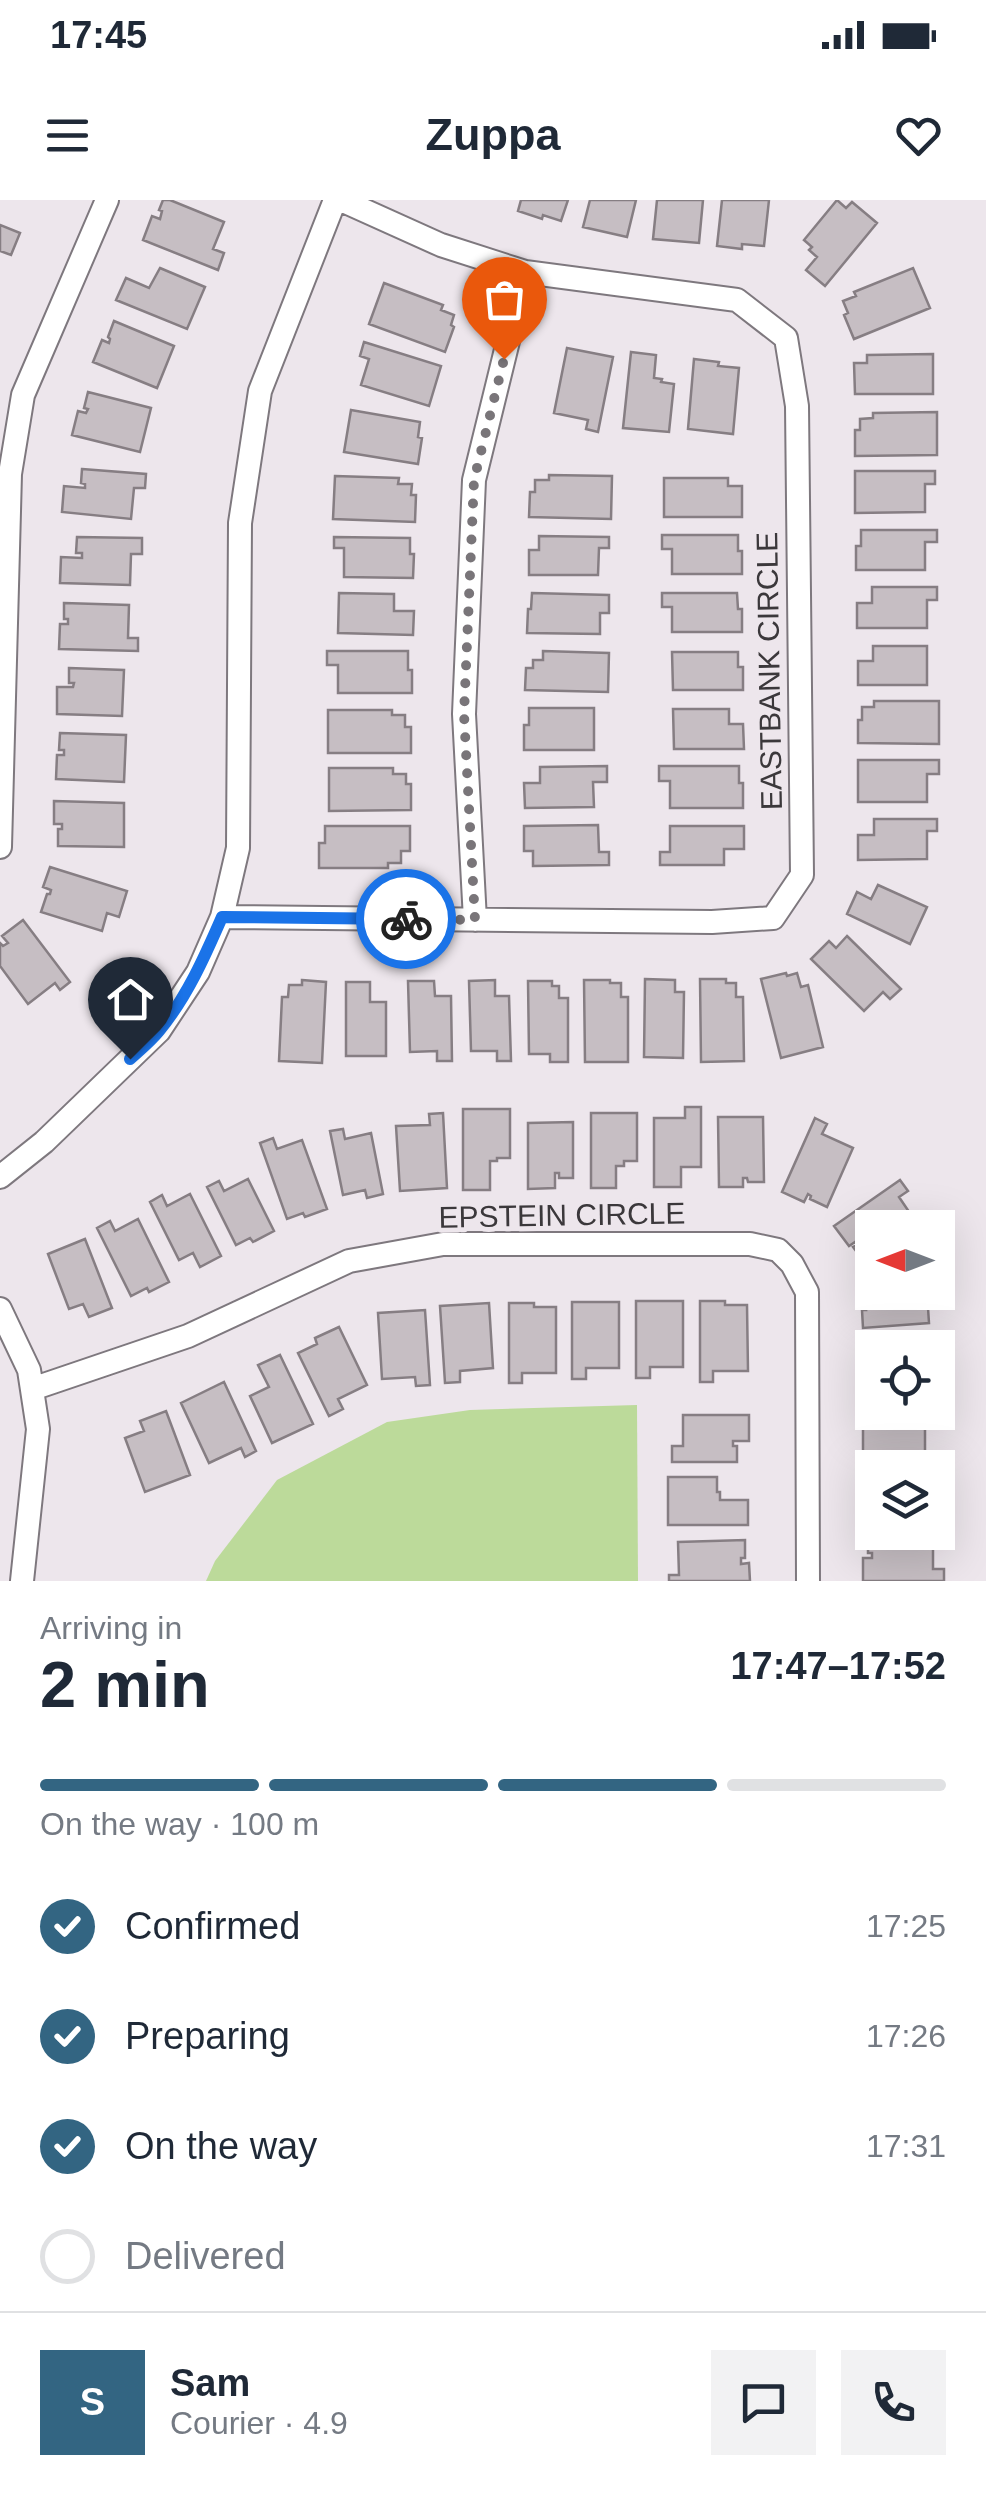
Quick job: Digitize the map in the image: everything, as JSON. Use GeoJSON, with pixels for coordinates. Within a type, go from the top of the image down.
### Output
{"type":"FeatureCollection","features":[{"type":"Feature","properties":{"kind":"street"},"geometry":{"type":"LineString","coordinates":[[0,847],[10,474],[20,408],[107,200]]}},
{"type":"Feature","properties":{"kind":"street"},"geometry":{"type":"LineString","coordinates":[[0,1177],[44,1142],[159,1032],[198,972],[222,917],[238,848],[240,523],[260,391],[338,200]]}},
{"type":"Feature","properties":{"kind":"street","name":"EASTBANK CIRCLE"},"geometry":{"type":"LineString","coordinates":[[222,917],[712,922],[773,918],[802,874],[797,406],[786,338],[737,300],[525,272],[441,244],[338,200]]}},
{"type":"Feature","properties":{"kind":"street"},"geometry":{"type":"LineString","coordinates":[[475,920],[464,714],[474,480],[525,272]]}},
{"type":"Feature","properties":{"kind":"street","name":"EPSTEIN CIRCLE"},"geometry":{"type":"LineString","coordinates":[[32,1389],[188,1336],[349,1260],[443,1244],[750,1244],[778,1250],[792,1264],[807,1292],[808,1581]]}},
{"type":"Feature","properties":{"kind":"street"},"geometry":{"type":"LineString","coordinates":[[0,1309],[29,1370],[38,1429],[22,1581]]}},
{"type":"Feature","properties":{"kind":"green space"},"geometry":{"type":"Polygon","coordinates":[[[637,1405],[638,1581],[206,1581],[215,1561],[277,1480],[387,1422],[470,1410],[637,1405]]]}},
{"type":"Feature","properties":{"kind":"building"},"geometry":{"type":"Polygon","coordinates":[[[163,200],[224,222],[213,249],[224,253],[218,270],[143,240],[152,216],[160,219],[163,200]]]}},
{"type":"Feature","properties":{"kind":"building"},"geometry":{"type":"Polygon","coordinates":[[[521,200],[568,200],[561,221],[518,211],[521,200]]]}},
{"type":"Feature","properties":{"kind":"building"},"geometry":{"type":"Polygon","coordinates":[[[590,200],[636,200],[627,237],[583,227],[590,200]]]}},
{"type":"Feature","properties":{"kind":"building"},"geometry":{"type":"Polygon","coordinates":[[[657,200],[703,200],[699,243],[653,239],[657,200]]]}},
{"type":"Feature","properties":{"kind":"building"},"geometry":{"type":"Polygon","coordinates":[[[722,200],[769,200],[764,246],[717,246],[722,200]]]}},
{"type":"Feature","properties":{"kind":"building"},"geometry":{"type":"Polygon","coordinates":[[[837,200],[846,208],[852,202],[877,223],[825,286],[806,270],[817,257],[804,240],[837,200]]]}},
{"type":"Feature","properties":{"kind":"building"},"geometry":{"type":"Polygon","coordinates":[[[0,225],[20,233],[11,255],[0,251],[0,225]]]}},
{"type":"Feature","properties":{"kind":"building"},"geometry":{"type":"Polygon","coordinates":[[[160,268],[205,287],[187,329],[116,300],[126,278],[149,288],[160,268]]]}},
{"type":"Feature","properties":{"kind":"building"},"geometry":{"type":"Polygon","coordinates":[[[913,268],[930,308],[854,339],[843,301],[856,296],[854,292],[913,268]]]}},
{"type":"Feature","properties":{"kind":"building"},"geometry":{"type":"Polygon","coordinates":[[[384,283],[443,305],[441,310],[454,315],[445,352],[369,324],[384,283]]]}},
{"type":"Feature","properties":{"kind":"building"},"geometry":{"type":"Polygon","coordinates":[[[114,321],[174,346],[157,388],[93,362],[102,340],[109,343],[114,321]]]}},
{"type":"Feature","properties":{"kind":"building"},"geometry":{"type":"Polygon","coordinates":[[[364,342],[441,366],[429,406],[361,385],[369,359],[360,356],[364,342]]]}},
{"type":"Feature","properties":{"kind":"building"},"geometry":{"type":"Polygon","coordinates":[[[567,348],[613,357],[598,432],[586,429],[588,420],[554,413],[567,348]]]}},
{"type":"Feature","properties":{"kind":"building"},"geometry":{"type":"Polygon","coordinates":[[[631,352],[656,355],[654,378],[674,384],[669,432],[623,428],[631,352]]]}},
{"type":"Feature","properties":{"kind":"building"},"geometry":{"type":"Polygon","coordinates":[[[933,354],[933,394],[855,394],[854,363],[867,363],[867,355],[933,354]]]}},
{"type":"Feature","properties":{"kind":"building"},"geometry":{"type":"Polygon","coordinates":[[[694,359],[739,368],[733,434],[688,429],[694,359]]]}},
{"type":"Feature","properties":{"kind":"building"},"geometry":{"type":"Polygon","coordinates":[[[88,392],[151,408],[140,452],[72,435],[78,411],[86,413],[88,409],[84,408],[88,392]]]}},
{"type":"Feature","properties":{"kind":"building"},"geometry":{"type":"Polygon","coordinates":[[[351,410],[420,422],[418,464],[344,452],[351,410]]]}},
{"type":"Feature","properties":{"kind":"building"},"geometry":{"type":"Polygon","coordinates":[[[937,412],[937,455],[855,456],[855,430],[860,430],[860,419],[873,418],[873,413],[937,412]]]}},
{"type":"Feature","properties":{"kind":"building"},"geometry":{"type":"Polygon","coordinates":[[[82,469],[146,474],[145,488],[134,488],[131,519],[62,512],[64,486],[85,488],[81,483],[82,469]]]}},
{"type":"Feature","properties":{"kind":"building"},"geometry":{"type":"Polygon","coordinates":[[[855,471],[935,471],[935,484],[925,484],[925,512],[855,513],[855,471]]]}},
{"type":"Feature","properties":{"kind":"building"},"geometry":{"type":"Polygon","coordinates":[[[549,475],[612,476],[611,519],[529,517],[530,492],[535,492],[535,480],[549,480],[549,475]]]}},
{"type":"Feature","properties":{"kind":"building"},"geometry":{"type":"Polygon","coordinates":[[[335,476],[399,478],[398,484],[412,484],[411,495],[416,495],[415,522],[333,519],[335,476]]]}},
{"type":"Feature","properties":{"kind":"building"},"geometry":{"type":"Polygon","coordinates":[[[664,478],[728,478],[728,486],[742,486],[742,517],[664,517],[664,478]]]}},
{"type":"Feature","properties":{"kind":"building"},"geometry":{"type":"Polygon","coordinates":[[[861,530],[937,530],[937,542],[925,542],[925,570],[856,570],[861,530]]]}},
{"type":"Feature","properties":{"kind":"building"},"geometry":{"type":"Polygon","coordinates":[[[662,535],[738,535],[742,574],[672,574],[672,549],[662,549],[662,535]]]}},
{"type":"Feature","properties":{"kind":"building"},"geometry":{"type":"Polygon","coordinates":[[[539,536],[609,537],[609,548],[599,548],[598,575],[529,575],[529,550],[539,550],[539,536]]]}},
{"type":"Feature","properties":{"kind":"building"},"geometry":{"type":"Polygon","coordinates":[[[77,537],[142,538],[142,554],[131,554],[130,585],[60,583],[61,557],[82,558],[82,553],[76,553],[77,537]]]}},
{"type":"Feature","properties":{"kind":"building"},"geometry":{"type":"Polygon","coordinates":[[[334,537],[410,538],[413,578],[344,577],[344,548],[334,548],[334,537]]]}},
{"type":"Feature","properties":{"kind":"building"},"geometry":{"type":"Polygon","coordinates":[[[872,587],[937,587],[937,600],[927,600],[927,628],[857,628],[857,603],[872,603],[872,587]]]}},
{"type":"Feature","properties":{"kind":"building"},"geometry":{"type":"Polygon","coordinates":[[[339,593],[394,594],[394,611],[414,611],[413,635],[338,633],[339,593]]]}},
{"type":"Feature","properties":{"kind":"building"},"geometry":{"type":"Polygon","coordinates":[[[532,593],[609,595],[609,613],[600,613],[600,634],[527,633],[532,593]]]}},
{"type":"Feature","properties":{"kind":"building"},"geometry":{"type":"Polygon","coordinates":[[[662,593],[737,593],[742,632],[672,632],[672,607],[662,607],[662,593]]]}},
{"type":"Feature","properties":{"kind":"building"},"geometry":{"type":"Polygon","coordinates":[[[64,603],[129,605],[128,638],[138,638],[138,651],[59,649],[60,624],[68,624],[64,603]]]}},
{"type":"Feature","properties":{"kind":"building"},"geometry":{"type":"Polygon","coordinates":[[[873,646],[927,646],[927,685],[858,685],[858,661],[873,661],[873,646]]]}},
{"type":"Feature","properties":{"kind":"building"},"geometry":{"type":"Polygon","coordinates":[[[327,651],[408,651],[412,693],[338,693],[338,665],[327,665],[327,651]]]}},
{"type":"Feature","properties":{"kind":"building"},"geometry":{"type":"Polygon","coordinates":[[[543,651],[609,653],[608,692],[525,690],[526,668],[533,668],[533,660],[543,660],[543,651]]]}},
{"type":"Feature","properties":{"kind":"building"},"geometry":{"type":"Polygon","coordinates":[[[672,652],[738,652],[738,667],[743,667],[743,690],[673,690],[672,652]]]}},
{"type":"Feature","properties":{"kind":"building"},"geometry":{"type":"Polygon","coordinates":[[[69,668],[124,670],[122,716],[57,714],[57,687],[73,687],[74,683],[69,683],[69,668]]]}},
{"type":"Feature","properties":{"kind":"building"},"geometry":{"type":"Polygon","coordinates":[[[874,701],[939,701],[939,744],[858,743],[862,707],[874,707],[874,701]]]}},
{"type":"Feature","properties":{"kind":"building"},"geometry":{"type":"Polygon","coordinates":[[[529,708],[594,708],[594,750],[524,750],[529,708]]]}},
{"type":"Feature","properties":{"kind":"building"},"geometry":{"type":"Polygon","coordinates":[[[673,709],[729,709],[729,724],[743,724],[744,749],[674,749],[673,709]]]}},
{"type":"Feature","properties":{"kind":"building"},"geometry":{"type":"Polygon","coordinates":[[[328,710],[392,710],[392,715],[405,715],[405,727],[411,727],[411,753],[328,753],[328,710]]]}},
{"type":"Feature","properties":{"kind":"building"},"geometry":{"type":"Polygon","coordinates":[[[60,733],[126,735],[124,782],[56,779],[57,755],[64,755],[64,750],[59,750],[60,733]]]}},
{"type":"Feature","properties":{"kind":"building"},"geometry":{"type":"Polygon","coordinates":[[[858,760],[939,760],[939,774],[927,774],[927,802],[858,802],[858,760]]]}},
{"type":"Feature","properties":{"kind":"building"},"geometry":{"type":"Polygon","coordinates":[[[607,766],[607,782],[593,782],[594,807],[525,808],[524,783],[540,783],[540,767],[607,766]]]}},
{"type":"Feature","properties":{"kind":"building"},"geometry":{"type":"Polygon","coordinates":[[[659,766],[739,766],[743,808],[670,808],[670,781],[659,781],[659,766]]]}},
{"type":"Feature","properties":{"kind":"building"},"geometry":{"type":"Polygon","coordinates":[[[329,768],[393,768],[393,774],[406,774],[406,784],[411,784],[411,810],[329,811],[329,768]]]}},
{"type":"Feature","properties":{"kind":"building"},"geometry":{"type":"Polygon","coordinates":[[[54,801],[124,803],[124,847],[58,846],[58,829],[62,829],[62,824],[54,824],[54,801]]]}},
{"type":"Feature","properties":{"kind":"building"},"geometry":{"type":"Polygon","coordinates":[[[874,819],[937,819],[937,831],[927,831],[927,859],[858,860],[858,835],[874,835],[874,819]]]}},
{"type":"Feature","properties":{"kind":"building"},"geometry":{"type":"Polygon","coordinates":[[[598,825],[599,852],[609,852],[609,865],[533,866],[533,851],[524,851],[524,826],[598,825]]]}},
{"type":"Feature","properties":{"kind":"building"},"geometry":{"type":"Polygon","coordinates":[[[325,826],[410,826],[410,851],[401,851],[401,863],[388,863],[388,868],[319,868],[319,843],[325,843],[325,826]]]}},
{"type":"Feature","properties":{"kind":"building"},"geometry":{"type":"Polygon","coordinates":[[[670,826],[744,826],[744,849],[724,849],[724,865],[660,865],[660,852],[670,852],[670,826]]]}},
{"type":"Feature","properties":{"kind":"building"},"geometry":{"type":"Polygon","coordinates":[[[50,867],[127,891],[119,917],[107,913],[102,931],[41,912],[51,890],[43,887],[50,867]]]}},
{"type":"Feature","properties":{"kind":"building"},"geometry":{"type":"Polygon","coordinates":[[[878,885],[927,907],[910,944],[847,914],[857,892],[871,899],[878,885]]]}},
{"type":"Feature","properties":{"kind":"building"},"geometry":{"type":"Polygon","coordinates":[[[23,920],[70,982],[60,990],[55,983],[28,1004],[0,966],[0,943],[8,943],[2,936],[23,920]]]}},
{"type":"Feature","properties":{"kind":"building"},"geometry":{"type":"Polygon","coordinates":[[[847,936],[901,989],[890,999],[883,992],[864,1011],[811,959],[829,941],[836,948],[847,936]]]}},
{"type":"Feature","properties":{"kind":"building"},"geometry":{"type":"Polygon","coordinates":[[[797,973],[801,987],[808,985],[823,1047],[781,1058],[761,979],[797,973]]]}},
{"type":"Feature","properties":{"kind":"building"},"geometry":{"type":"Polygon","coordinates":[[[645,979],[675,980],[675,992],[684,992],[683,1058],[644,1057],[645,979]]]}},
{"type":"Feature","properties":{"kind":"building"},"geometry":{"type":"Polygon","coordinates":[[[700,979],[736,983],[736,997],[743,997],[744,1061],[701,1062],[700,979]]]}},
{"type":"Feature","properties":{"kind":"building"},"geometry":{"type":"Polygon","coordinates":[[[302,980],[326,982],[322,1063],[279,1061],[282,997],[288,997],[289,985],[302,985],[302,980]]]}},
{"type":"Feature","properties":{"kind":"building"},"geometry":{"type":"Polygon","coordinates":[[[495,980],[495,996],[509,996],[511,1061],[497,1061],[497,1051],[471,1051],[469,981],[495,980]]]}},
{"type":"Feature","properties":{"kind":"building"},"geometry":{"type":"Polygon","coordinates":[[[584,980],[621,983],[621,997],[628,997],[628,1062],[585,1062],[584,980]]]}},
{"type":"Feature","properties":{"kind":"building"},"geometry":{"type":"Polygon","coordinates":[[[408,981],[434,981],[435,996],[451,996],[452,1061],[437,1061],[437,1051],[410,1052],[408,981]]]}},
{"type":"Feature","properties":{"kind":"building"},"geometry":{"type":"Polygon","coordinates":[[[528,981],[552,981],[552,986],[559,986],[559,998],[568,998],[568,1062],[550,1062],[550,1054],[529,1054],[528,981]]]}},
{"type":"Feature","properties":{"kind":"building"},"geometry":{"type":"Polygon","coordinates":[[[346,982],[370,982],[370,1002],[386,1002],[386,1056],[346,1056],[346,982]]]}},
{"type":"Feature","properties":{"kind":"building"},"geometry":{"type":"Polygon","coordinates":[[[685,1107],[701,1107],[701,1167],[681,1167],[681,1187],[654,1187],[654,1118],[685,1118],[685,1107]]]}},
{"type":"Feature","properties":{"kind":"building"},"geometry":{"type":"Polygon","coordinates":[[[463,1109],[510,1109],[510,1158],[490,1161],[490,1190],[463,1190],[463,1109]]]}},
{"type":"Feature","properties":{"kind":"building"},"geometry":{"type":"Polygon","coordinates":[[[443,1113],[447,1188],[400,1191],[396,1126],[430,1125],[429,1114],[443,1113]]]}},
{"type":"Feature","properties":{"kind":"building"},"geometry":{"type":"Polygon","coordinates":[[[591,1113],[637,1113],[637,1161],[624,1161],[624,1166],[616,1166],[616,1188],[591,1188],[591,1113]]]}},
{"type":"Feature","properties":{"kind":"building"},"geometry":{"type":"Polygon","coordinates":[[[718,1117],[763,1117],[764,1182],[743,1178],[743,1187],[719,1187],[718,1117]]]}},
{"type":"Feature","properties":{"kind":"building"},"geometry":{"type":"Polygon","coordinates":[[[815,1118],[827,1124],[822,1134],[853,1148],[827,1207],[808,1194],[804,1202],[782,1192],[815,1118]]]}},
{"type":"Feature","properties":{"kind":"building"},"geometry":{"type":"Polygon","coordinates":[[[573,1122],[573,1178],[559,1178],[559,1173],[555,1173],[555,1188],[528,1189],[528,1123],[573,1122]]]}},
{"type":"Feature","properties":{"kind":"building"},"geometry":{"type":"Polygon","coordinates":[[[343,1129],[345,1139],[371,1133],[383,1194],[367,1198],[365,1190],[343,1195],[330,1131],[343,1129]]]}},
{"type":"Feature","properties":{"kind":"building"},"geometry":{"type":"Polygon","coordinates":[[[273,1138],[277,1149],[302,1140],[327,1209],[287,1219],[260,1143],[273,1138]]]}},
{"type":"Feature","properties":{"kind":"building"},"geometry":{"type":"Polygon","coordinates":[[[248,1179],[274,1231],[253,1242],[250,1238],[236,1245],[207,1187],[219,1181],[224,1191],[248,1179]]]}},
{"type":"Feature","properties":{"kind":"building"},"geometry":{"type":"Polygon","coordinates":[[[900,1180],[908,1191],[899,1197],[908,1210],[857,1210],[900,1180]]]}},
{"type":"Feature","properties":{"kind":"building"},"geometry":{"type":"Polygon","coordinates":[[[190,1194],[221,1256],[200,1267],[193,1253],[179,1260],[150,1202],[162,1195],[167,1206],[190,1194]]]}},
{"type":"Feature","properties":{"kind":"building"},"geometry":{"type":"Polygon","coordinates":[[[855,1211],[855,1242],[849,1246],[834,1226],[855,1211]]]}},
{"type":"Feature","properties":{"kind":"building"},"geometry":{"type":"Polygon","coordinates":[[[138,1219],[169,1282],[131,1296],[97,1228],[110,1221],[115,1231],[138,1219]]]}},
{"type":"Feature","properties":{"kind":"building"},"geometry":{"type":"Polygon","coordinates":[[[85,1239],[112,1308],[89,1317],[83,1304],[69,1309],[48,1254],[85,1239]]]}},
{"type":"Feature","properties":{"kind":"building"},"geometry":{"type":"Polygon","coordinates":[[[636,1301],[683,1301],[683,1367],[650,1367],[650,1378],[636,1378],[636,1301]]]}},
{"type":"Feature","properties":{"kind":"building"},"geometry":{"type":"Polygon","coordinates":[[[700,1301],[747,1305],[748,1371],[713,1371],[713,1382],[700,1382],[700,1301]]]}},
{"type":"Feature","properties":{"kind":"building"},"geometry":{"type":"Polygon","coordinates":[[[572,1302],[619,1302],[619,1368],[586,1368],[586,1379],[572,1379],[572,1302]]]}},
{"type":"Feature","properties":{"kind":"building"},"geometry":{"type":"Polygon","coordinates":[[[489,1303],[493,1368],[460,1371],[460,1382],[445,1383],[440,1306],[489,1303]]]}},
{"type":"Feature","properties":{"kind":"building"},"geometry":{"type":"Polygon","coordinates":[[[509,1303],[556,1307],[556,1373],[522,1373],[522,1383],[509,1383],[509,1303]]]}},
{"type":"Feature","properties":{"kind":"building"},"geometry":{"type":"Polygon","coordinates":[[[425,1310],[430,1385],[416,1386],[415,1377],[382,1379],[378,1313],[425,1310]]]}},
{"type":"Feature","properties":{"kind":"building"},"geometry":{"type":"Polygon","coordinates":[[[862,1310],[928,1310],[929,1323],[863,1328],[862,1310]]]}},
{"type":"Feature","properties":{"kind":"building"},"geometry":{"type":"Polygon","coordinates":[[[339,1327],[367,1385],[338,1399],[343,1409],[329,1416],[298,1353],[317,1344],[315,1338],[339,1327]]]}},
{"type":"Feature","properties":{"kind":"building"},"geometry":{"type":"Polygon","coordinates":[[[280,1355],[313,1424],[272,1443],[250,1396],[269,1387],[258,1365],[280,1355]]]}},
{"type":"Feature","properties":{"kind":"building"},"geometry":{"type":"Polygon","coordinates":[[[224,1382],[256,1451],[245,1457],[241,1448],[209,1463],[181,1403],[224,1382]]]}},
{"type":"Feature","properties":{"kind":"building"},"geometry":{"type":"Polygon","coordinates":[[[166,1411],[190,1475],[145,1492],[125,1438],[144,1431],[140,1421],[166,1411]]]}},
{"type":"Feature","properties":{"kind":"building"},"geometry":{"type":"Polygon","coordinates":[[[683,1415],[749,1415],[749,1441],[733,1441],[737,1462],[672,1462],[672,1446],[683,1446],[683,1415]]]}},
{"type":"Feature","properties":{"kind":"building"},"geometry":{"type":"Polygon","coordinates":[[[863,1430],[925,1430],[925,1450],[863,1450],[863,1430]]]}},
{"type":"Feature","properties":{"kind":"building"},"geometry":{"type":"Polygon","coordinates":[[[668,1477],[717,1477],[720,1500],[748,1500],[748,1525],[668,1525],[668,1477]]]}},
{"type":"Feature","properties":{"kind":"building"},"geometry":{"type":"Polygon","coordinates":[[[745,1540],[741,1564],[749,1563],[750,1581],[669,1581],[669,1575],[679,1575],[678,1542],[745,1540]]]}},
{"type":"Feature","properties":{"kind":"building"},"geometry":{"type":"Polygon","coordinates":[[[933,1550],[933,1569],[944,1569],[944,1581],[863,1581],[863,1558],[872,1558],[872,1553],[868,1553],[933,1550]]]}},
{"type":"Feature","properties":{"kind":"way so far"},"geometry":{"type":"LineString","coordinates":[[406,919],[475,920],[464,714],[474,480],[504,359]]}},
{"type":"Feature","properties":{"kind":"route"},"geometry":{"type":"LineString","coordinates":[[130,1059],[159,1032],[198,972],[222,917],[406,919]]}}]}
